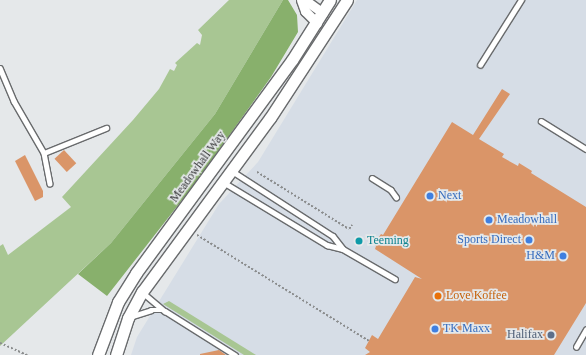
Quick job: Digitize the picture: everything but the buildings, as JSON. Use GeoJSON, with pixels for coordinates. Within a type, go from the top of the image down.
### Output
{"type":"FeatureCollection","features":[{"type":"Feature","properties":{"kind":"street"},"geometry":{"type":"LineString","coordinates":[[300,0],[305,11],[332,26]]}},
{"type":"Feature","properties":{"kind":"street"},"geometry":{"type":"LineString","coordinates":[[305,0],[320,18]]}},
{"type":"Feature","properties":{"kind":"street","name":"Meadowhall Way"},"geometry":{"type":"LineString","coordinates":[[98,355],[118,302],[136,273],[320,18],[330,0]]}},
{"type":"Feature","properties":{"kind":"street"},"geometry":{"type":"LineString","coordinates":[[116,355],[128,318],[142,292],[332,26],[347,0]]}},
{"type":"Feature","properties":{"kind":"street"},"geometry":{"type":"LineString","coordinates":[[214,166],[230,170]]}},
{"type":"Feature","properties":{"kind":"street"},"geometry":{"type":"LineString","coordinates":[[214,166],[222,182]]}},
{"type":"Feature","properties":{"kind":"street"},"geometry":{"type":"LineString","coordinates":[[136,273],[142,292]]}},
{"type":"Feature","properties":{"kind":"lane"},"geometry":{"type":"LineString","coordinates":[[480,65],[521,0]]}},
{"type":"Feature","properties":{"kind":"lane"},"geometry":{"type":"LineString","coordinates":[[0,68],[14,101],[44,153],[50,183]]}},
{"type":"Feature","properties":{"kind":"lane"},"geometry":{"type":"LineString","coordinates":[[541,121],[586,150]]}},
{"type":"Feature","properties":{"kind":"lane"},"geometry":{"type":"LineString","coordinates":[[44,153],[106,128]]}},
{"type":"Feature","properties":{"kind":"lane"},"geometry":{"type":"LineString","coordinates":[[230,170],[333,236],[343,249]]}},
{"type":"Feature","properties":{"kind":"lane"},"geometry":{"type":"LineString","coordinates":[[372,178],[391,190],[396,197]]}},
{"type":"Feature","properties":{"kind":"lane"},"geometry":{"type":"LineString","coordinates":[[222,182],[327,245],[343,249],[395,279]]}},
{"type":"Feature","properties":{"kind":"lane"},"geometry":{"type":"LineString","coordinates":[[142,292],[165,311],[235,355]]}},
{"type":"Feature","properties":{"kind":"lane"},"geometry":{"type":"LineString","coordinates":[[128,318],[151,310],[165,311]]}},
{"type":"Feature","properties":{"kind":"lane"},"geometry":{"type":"LineString","coordinates":[[576,347],[586,330]]}},
{"type":"Feature","properties":{"kind":"path"},"geometry":{"type":"LineString","coordinates":[[257,172],[350,229],[352,225]]}},
{"type":"Feature","properties":{"kind":"path"},"geometry":{"type":"LineString","coordinates":[[187,229],[369,342]]}},
{"type":"Feature","properties":{"kind":"path"},"geometry":{"type":"LineString","coordinates":[[0,343],[27,355]]}},
{"type":"Feature","properties":{"kind":"shaded area"},"geometry":{"type":"Polygon","coordinates":[[[357,0],[586,0],[586,355],[131,355],[137,337],[219,204],[258,162],[357,0]]]}},
{"type":"Feature","properties":{"kind":"green space"},"geometry":{"type":"Polygon","coordinates":[[[229,0],[283,0],[215,114],[111,243],[0,346],[0,246],[3,244],[8,255],[71,207],[62,197],[133,120],[159,89],[170,69],[174,71],[177,65],[175,63],[197,43],[200,45],[202,35],[198,30],[229,0]]]}},
{"type":"Feature","properties":{"kind":"green space"},"geometry":{"type":"Polygon","coordinates":[[[283,0],[288,0],[297,15],[298,32],[271,77],[193,186],[107,296],[78,274],[111,243],[215,114],[283,0]]]}},
{"type":"Feature","properties":{"kind":"green space"},"geometry":{"type":"Polygon","coordinates":[[[169,301],[256,355],[244,355],[163,304],[169,301]]]}},
{"type":"Feature","properties":{"kind":"place","name":"Next"},"geometry":{"type":"Point","coordinates":[430,196]}},
{"type":"Feature","properties":{"kind":"place","name":"Meadowhall"},"geometry":{"type":"Point","coordinates":[489,220]}},
{"type":"Feature","properties":{"kind":"place","name":"Sports Direct"},"geometry":{"type":"Point","coordinates":[529,240]}},
{"type":"Feature","properties":{"kind":"place","name":"Teeming"},"geometry":{"type":"Point","coordinates":[359,241]}},
{"type":"Feature","properties":{"kind":"place","name":"H&M"},"geometry":{"type":"Point","coordinates":[563,256]}},
{"type":"Feature","properties":{"kind":"place","name":"Love Koffee"},"geometry":{"type":"Point","coordinates":[438,296]}},
{"type":"Feature","properties":{"kind":"place","name":"TK Maxx"},"geometry":{"type":"Point","coordinates":[435,329]}},
{"type":"Feature","properties":{"kind":"place","name":"Halifax"},"geometry":{"type":"Point","coordinates":[551,335]}}]}
